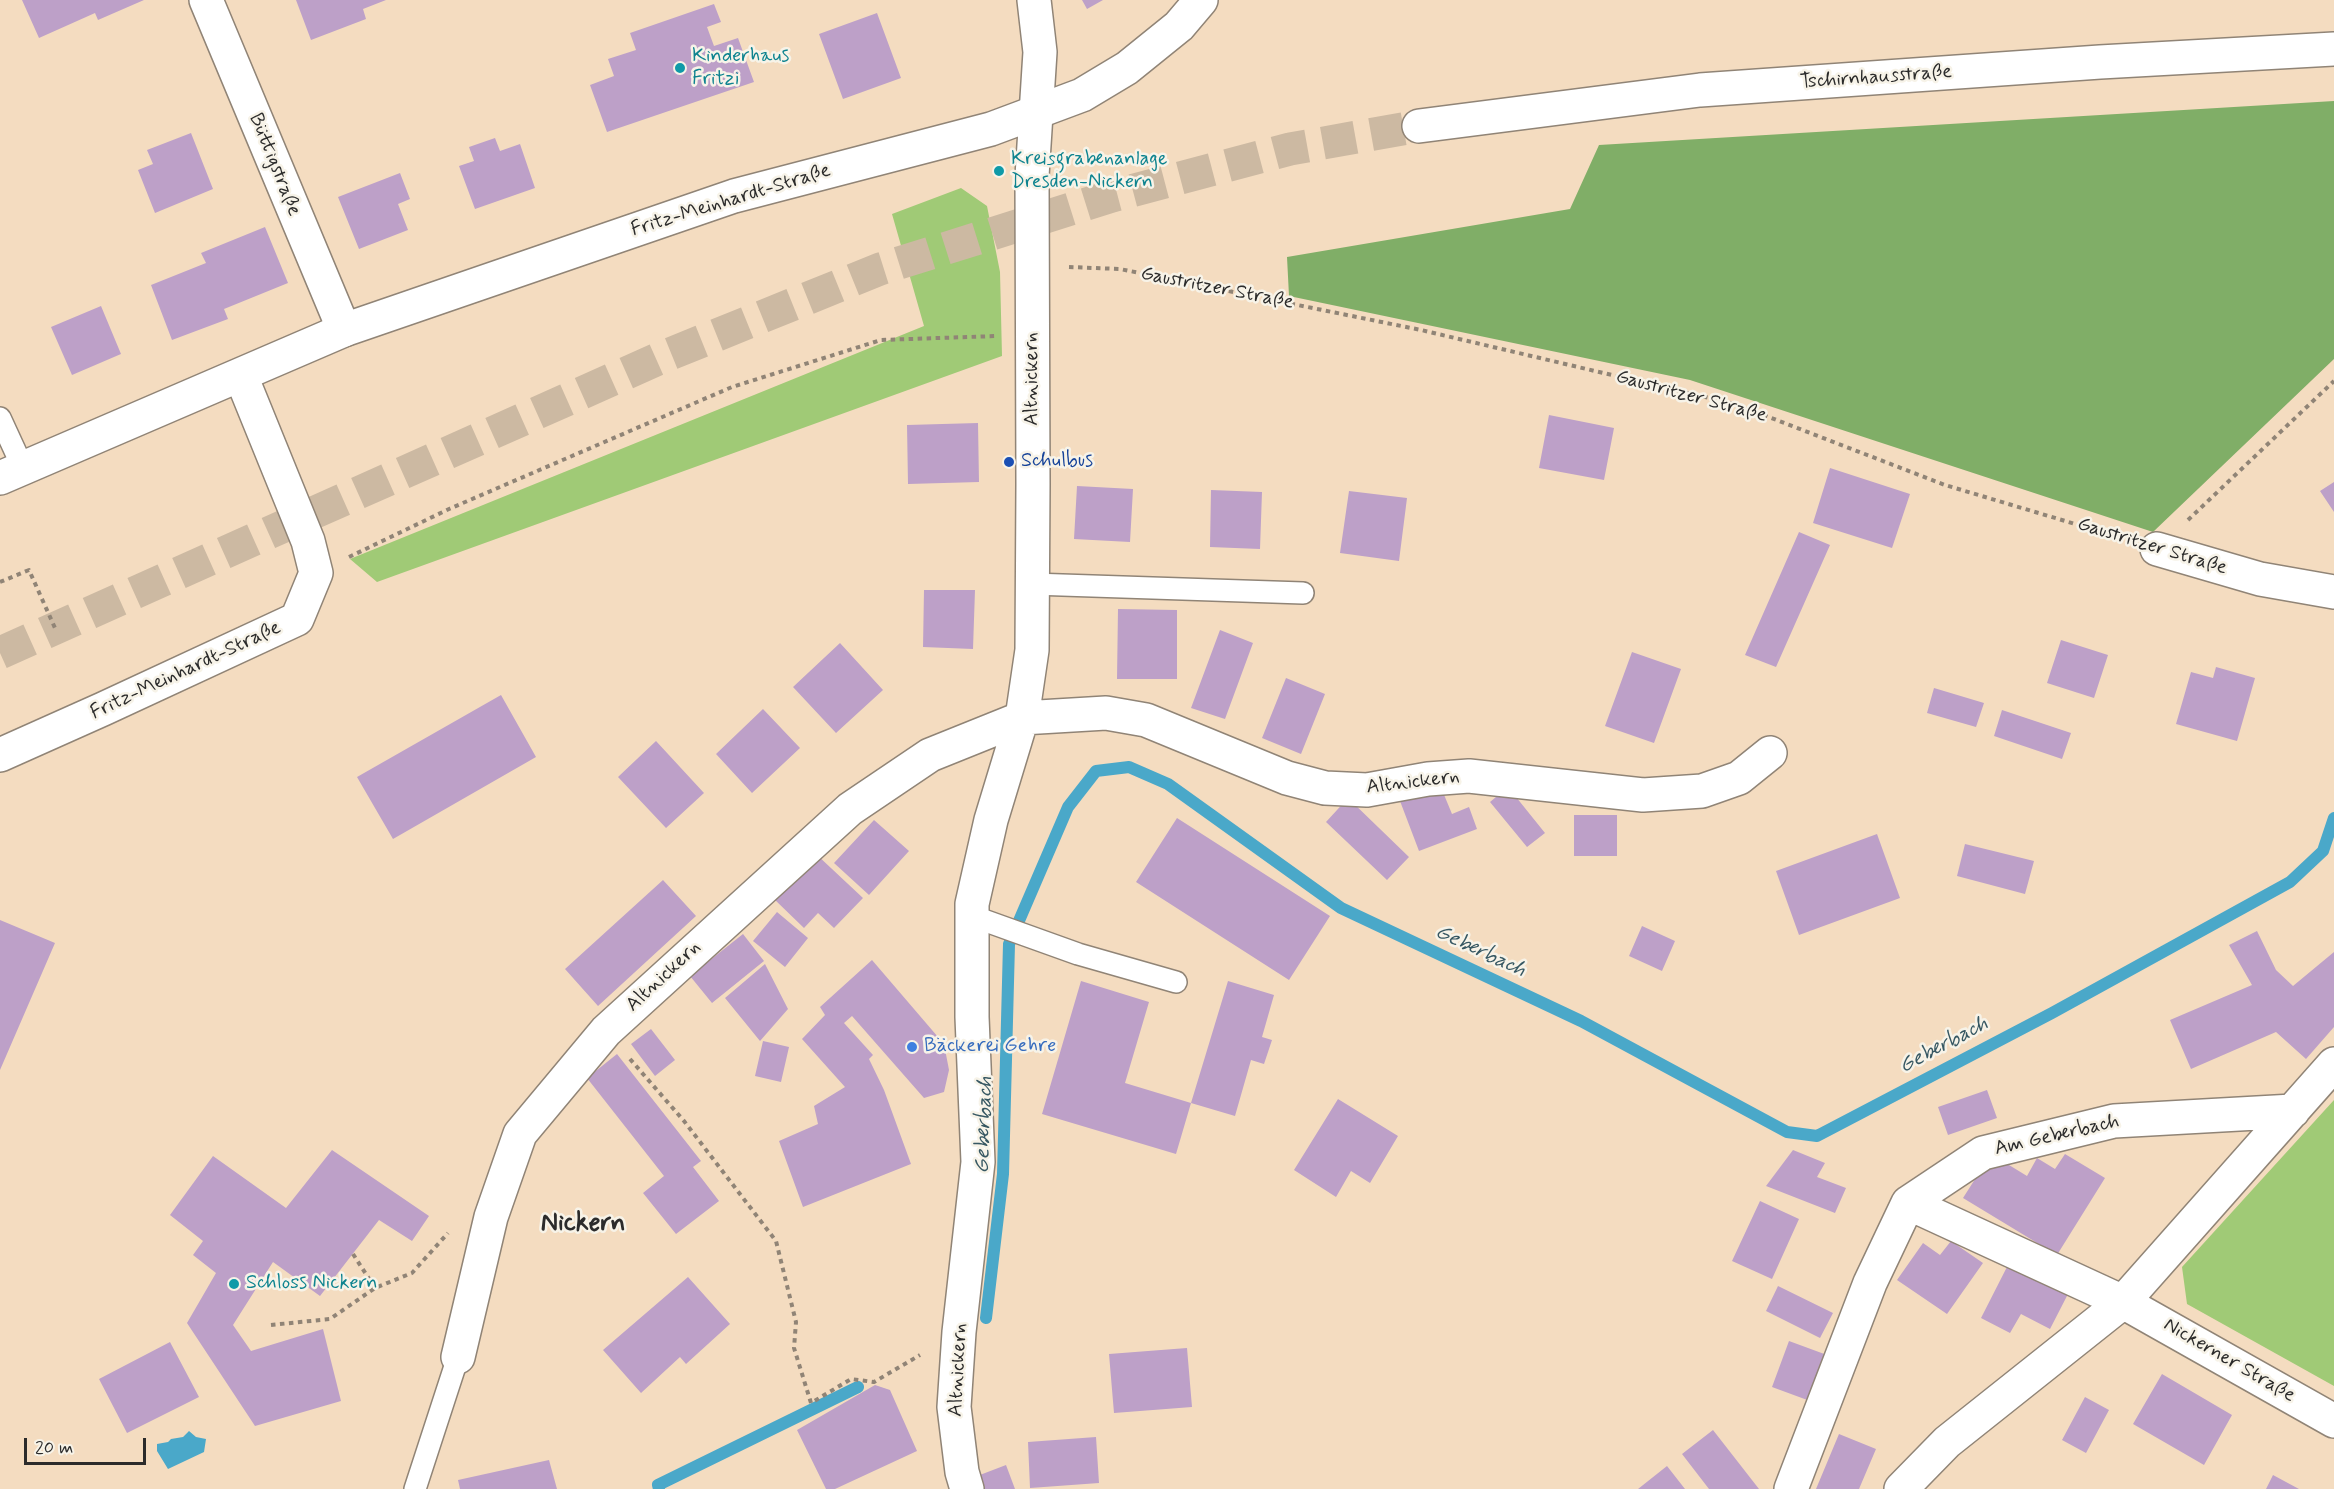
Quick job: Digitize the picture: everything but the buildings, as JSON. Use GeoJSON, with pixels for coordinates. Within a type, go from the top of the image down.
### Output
{"type":"FeatureCollection","features":[{"type":"Feature","properties":{"kind":"street","name":"Büttigstraße"},"geometry":{"type":"LineString","coordinates":[[206,0],[344,330]]}},
{"type":"Feature","properties":{"kind":"street","name":"Altnickern"},"geometry":{"type":"LineString","coordinates":[[967,1489],[962,1472],[954,1407],[959,1332],[978,1162],[972,1017],[972,904],[991,820],[1022,718],[1032,650],[1032,176],[1040,52],[1034,0]]}},
{"type":"Feature","properties":{"kind":"street","name":"Fritz-Meinhardt-Straße"},"geometry":{"type":"LineString","coordinates":[[12,473],[344,330],[734,196],[992,129],[1083,95],[1127,68],[1179,26],[1201,0]]}},
{"type":"Feature","properties":{"kind":"street","name":"Tschirnhausstraße"},"geometry":{"type":"LineString","coordinates":[[1419,126],[1700,90],[2100,62],[2334,49]]}},
{"type":"Feature","properties":{"kind":"street"},"geometry":{"type":"LineString","coordinates":[[241,376],[308,540],[316,573]]}},
{"type":"Feature","properties":{"kind":"street","name":"Gaustritzer Straße"},"geometry":{"type":"LineString","coordinates":[[2157,549],[2260,579],[2334,592]]}},
{"type":"Feature","properties":{"kind":"street","name":"Fritz-Meinhardt-Straße"},"geometry":{"type":"LineString","coordinates":[[0,755],[297,619],[316,573]]}},
{"type":"Feature","properties":{"kind":"street","name":"Altnickern"},"geometry":{"type":"LineString","coordinates":[[458,1357],[490,1217],[520,1134],[606,1031],[850,809],[930,755],[1022,718],[1106,713],[1146,720],[1287,778],[1325,788],[1367,790],[1428,779],[1469,776],[1644,795],[1702,791],[1739,778],[1770,753]]}},
{"type":"Feature","properties":{"kind":"street"},"geometry":{"type":"LineString","coordinates":[[1901,1489],[1947,1442],[2124,1302],[2334,1064]]}},
{"type":"Feature","properties":{"kind":"street","name":"Am Geberbach"},"geometry":{"type":"LineString","coordinates":[[1908,1203],[1983,1153],[2114,1121],[2293,1111]]}},
{"type":"Feature","properties":{"kind":"street"},"geometry":{"type":"LineString","coordinates":[[1791,1489],[1870,1283],[1908,1203],[2124,1302]]}},
{"type":"Feature","properties":{"kind":"street","name":"Nickerner Straße"},"geometry":{"type":"LineString","coordinates":[[2124,1302],[2334,1421]]}},
{"type":"Feature","properties":{"kind":"lane"},"geometry":{"type":"LineString","coordinates":[[0,418],[12,473]]}},
{"type":"Feature","properties":{"kind":"lane"},"geometry":{"type":"LineString","coordinates":[[1032,584],[1303,593]]}},
{"type":"Feature","properties":{"kind":"lane"},"geometry":{"type":"LineString","coordinates":[[972,916],[1078,954],[1176,982]]}},
{"type":"Feature","properties":{"kind":"lane"},"geometry":{"type":"LineString","coordinates":[[415,1489],[458,1357]]}},
{"type":"Feature","properties":{"kind":"path","name":"Gaustritzer Straße"},"geometry":{"type":"LineString","coordinates":[[1032,266],[1120,269],[1421,330],[1735,404],[1945,485],[2157,549]]}},
{"type":"Feature","properties":{"kind":"path"},"geometry":{"type":"LineString","coordinates":[[316,573],[449,509],[732,387],[881,340],[1032,335]]}},
{"type":"Feature","properties":{"kind":"path"},"geometry":{"type":"LineString","coordinates":[[2157,549],[2334,381]]}},
{"type":"Feature","properties":{"kind":"path"},"geometry":{"type":"LineString","coordinates":[[0,582],[29,570],[55,628]]}},
{"type":"Feature","properties":{"kind":"path"},"geometry":{"type":"LineString","coordinates":[[606,1031],[684,1121],[776,1241],[796,1322],[794,1348],[812,1403],[851,1379],[874,1382],[959,1332]]}},
{"type":"Feature","properties":{"kind":"path"},"geometry":{"type":"LineString","coordinates":[[272,1325],[330,1319],[375,1288],[412,1273],[447,1234],[490,1217]]}},
{"type":"Feature","properties":{"kind":"path"},"geometry":{"type":"LineString","coordinates":[[352,1254],[375,1288]]}},
{"type":"Feature","properties":{"kind":"green space"},"geometry":{"type":"Polygon","coordinates":[[[2334,101],[2334,359],[2153,532],[1690,380],[1289,296],[1287,257],[1570,209],[1599,145],[2334,101]]]}},
{"type":"Feature","properties":{"kind":"green space"},"geometry":{"type":"Polygon","coordinates":[[[961,188],[987,206],[1000,272],[1002,356],[377,582],[350,559],[924,326],[892,214],[961,188]]]}},
{"type":"Feature","properties":{"kind":"green space"},"geometry":{"type":"Polygon","coordinates":[[[2334,1100],[2334,1386],[2187,1304],[2182,1267],[2334,1100]]]}},
{"type":"Feature","properties":{"kind":"water"},"geometry":{"type":"Polygon","coordinates":[[[189,1431],[196,1437],[206,1439],[204,1452],[168,1469],[157,1451],[157,1444],[183,1437],[189,1431]]]}},
{"type":"Feature","properties":{"kind":"waterway","name":"Geberbach"},"geometry":{"type":"LineString","coordinates":[[986,1318],[1003,1174],[1009,944],[1068,807],[1096,771],[1129,767],[1168,784],[1341,908],[1581,1021],[1787,1132],[1817,1136],[2052,1013],[2290,882],[2323,851],[2334,818]]}},
{"type":"Feature","properties":{"kind":"waterway","name":"Geberbach"},"geometry":{"type":"LineString","coordinates":[[659,1489],[658,1485],[858,1387]]}},
{"type":"Feature","properties":{"kind":"tunnel"},"geometry":{"type":"LineString","coordinates":[[0,653],[660,358],[880,269],[1112,196],[1290,149],[1419,126]]}},
{"type":"Feature","properties":{"kind":"place","name":"Kinderhaus Fritzi"},"geometry":{"type":"Point","coordinates":[680,68]}},
{"type":"Feature","properties":{"kind":"place","name":"Kreisgrabenanlage Dresden-Nickern"},"geometry":{"type":"Point","coordinates":[999,171]}},
{"type":"Feature","properties":{"kind":"place","name":"Schulbus"},"geometry":{"type":"Point","coordinates":[1009,462]}},
{"type":"Feature","properties":{"kind":"place","name":"Bäckerei Gehre"},"geometry":{"type":"Point","coordinates":[912,1047]}},
{"type":"Feature","properties":{"kind":"place","name":"Schloss Nickern"},"geometry":{"type":"Point","coordinates":[234,1284]}},
{"type":"Feature","properties":{"kind":"district","name":"Nickern"},"geometry":{"type":"Point","coordinates":[583,1225]}}]}
